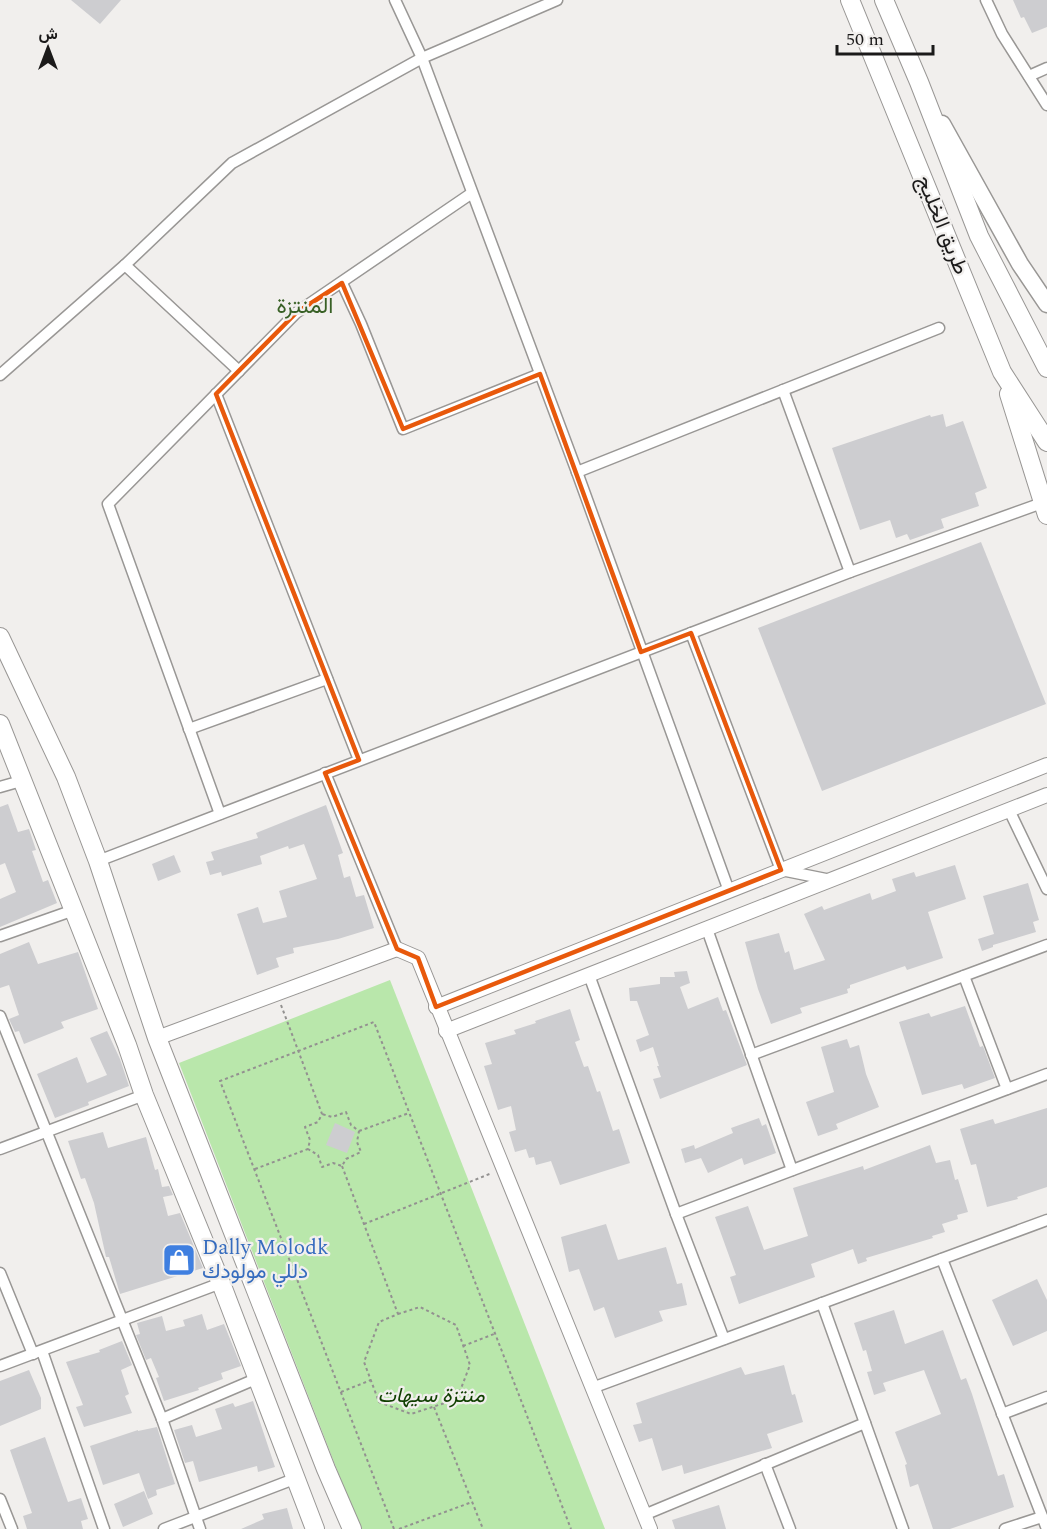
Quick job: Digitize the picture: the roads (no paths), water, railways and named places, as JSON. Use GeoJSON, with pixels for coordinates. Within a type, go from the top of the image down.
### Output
{"type":"FeatureCollection","features":[{"type":"Feature","properties":{"kind":"main road","name":"طريق الخليج"},"geometry":{"type":"LineString","coordinates":[[850,0],[1002,372],[1047,442]]}},
{"type":"Feature","properties":{"kind":"main road","name":"طريق الخليج"},"geometry":{"type":"LineString","coordinates":[[884,0],[919,82],[979,236],[1047,368]]}},
{"type":"Feature","properties":{"kind":"main road"},"geometry":{"type":"LineString","coordinates":[[919,82],[1020,264],[1047,304]]}},
{"type":"Feature","properties":{"kind":"main road"},"geometry":{"type":"LineString","coordinates":[[1002,372],[1045,509]]}},
{"type":"Feature","properties":{"kind":"main road"},"geometry":{"type":"LineString","coordinates":[[0,637],[66,777],[98,861],[157,1038],[326,1469],[352,1529]]}},
{"type":"Feature","properties":{"kind":"main road"},"geometry":{"type":"LineString","coordinates":[[0,723],[21,781],[128,1045],[144,1095],[221,1283],[315,1529]]}},
{"type":"Feature","properties":{"kind":"street"},"geometry":{"type":"LineString","coordinates":[[395,0],[422,58],[577,472],[729,891]]}},
{"type":"Feature","properties":{"kind":"street"},"geometry":{"type":"LineString","coordinates":[[0,375],[125,265],[232,163],[422,58],[557,0]]}},
{"type":"Feature","properties":{"kind":"street"},"geometry":{"type":"LineString","coordinates":[[986,0],[1002,33],[1047,105]]}},
{"type":"Feature","properties":{"kind":"street"},"geometry":{"type":"LineString","coordinates":[[1029,76],[1047,68]]}},
{"type":"Feature","properties":{"kind":"street"},"geometry":{"type":"LineString","coordinates":[[220,814],[108,504],[297,314],[472,193]]}},
{"type":"Feature","properties":{"kind":"street"},"geometry":{"type":"LineString","coordinates":[[125,265],[239,371]]}},
{"type":"Feature","properties":{"kind":"street"},"geometry":{"type":"LineString","coordinates":[[342,283],[403,429],[540,374]]}},
{"type":"Feature","properties":{"kind":"street"},"geometry":{"type":"LineString","coordinates":[[577,472],[939,328]]}},
{"type":"Feature","properties":{"kind":"street"},"geometry":{"type":"LineString","coordinates":[[783,390],[850,572]]}},
{"type":"Feature","properties":{"kind":"street"},"geometry":{"type":"LineString","coordinates":[[216,394],[358,760]]}},
{"type":"Feature","properties":{"kind":"street"},"geometry":{"type":"LineString","coordinates":[[98,861],[850,572],[1045,509]]}},
{"type":"Feature","properties":{"kind":"street"},"geometry":{"type":"LineString","coordinates":[[691,633],[781,870]]}},
{"type":"Feature","properties":{"kind":"street"},"geometry":{"type":"LineString","coordinates":[[189,729],[327,679]]}},
{"type":"Feature","properties":{"kind":"street"},"geometry":{"type":"LineString","coordinates":[[436,1007],[1047,765]]}},
{"type":"Feature","properties":{"kind":"street"},"geometry":{"type":"LineString","coordinates":[[325,773],[397,949]]}},
{"type":"Feature","properties":{"kind":"street"},"geometry":{"type":"LineString","coordinates":[[0,787],[21,781]]}},
{"type":"Feature","properties":{"kind":"street"},"geometry":{"type":"LineString","coordinates":[[446,1031],[1047,795]]}},
{"type":"Feature","properties":{"kind":"street"},"geometry":{"type":"LineString","coordinates":[[1009,810],[1047,889]]}},
{"type":"Feature","properties":{"kind":"street"},"geometry":{"type":"LineString","coordinates":[[781,870],[831,880]]}},
{"type":"Feature","properties":{"kind":"street"},"geometry":{"type":"LineString","coordinates":[[0,936],[74,910]]}},
{"type":"Feature","properties":{"kind":"street"},"geometry":{"type":"LineString","coordinates":[[707,929],[792,1170]]}},
{"type":"Feature","properties":{"kind":"street"},"geometry":{"type":"LineString","coordinates":[[752,1055],[1047,945]]}},
{"type":"Feature","properties":{"kind":"street"},"geometry":{"type":"LineString","coordinates":[[157,1038],[397,949],[418,958],[650,1529]]}},
{"type":"Feature","properties":{"kind":"street"},"geometry":{"type":"LineString","coordinates":[[589,975],[724,1339]]}},
{"type":"Feature","properties":{"kind":"street"},"geometry":{"type":"LineString","coordinates":[[964,976],[1007,1089]]}},
{"type":"Feature","properties":{"kind":"street"},"geometry":{"type":"LineString","coordinates":[[0,1016],[162,1419],[200,1529]]}},
{"type":"Feature","properties":{"kind":"street"},"geometry":{"type":"LineString","coordinates":[[676,1214],[1047,1074]]}},
{"type":"Feature","properties":{"kind":"street"},"geometry":{"type":"LineString","coordinates":[[0,1149],[144,1095]]}},
{"type":"Feature","properties":{"kind":"street"},"geometry":{"type":"LineString","coordinates":[[592,1388],[942,1259],[1045,1225]]}},
{"type":"Feature","properties":{"kind":"street"},"geometry":{"type":"LineString","coordinates":[[942,1259],[1047,1529]]}},
{"type":"Feature","properties":{"kind":"street"},"geometry":{"type":"LineString","coordinates":[[0,1274],[38,1352],[104,1529]]}},
{"type":"Feature","properties":{"kind":"street"},"geometry":{"type":"LineString","coordinates":[[0,1366],[221,1283]]}},
{"type":"Feature","properties":{"kind":"street"},"geometry":{"type":"LineString","coordinates":[[822,1303],[903,1529]]}},
{"type":"Feature","properties":{"kind":"street"},"geometry":{"type":"LineString","coordinates":[[162,1419],[258,1378]]}},
{"type":"Feature","properties":{"kind":"street"},"geometry":{"type":"LineString","coordinates":[[1002,1414],[1047,1397]]}},
{"type":"Feature","properties":{"kind":"street"},"geometry":{"type":"LineString","coordinates":[[644,1515],[865,1423]]}},
{"type":"Feature","properties":{"kind":"street"},"geometry":{"type":"LineString","coordinates":[[765,1464],[790,1529]]}},
{"type":"Feature","properties":{"kind":"street"},"geometry":{"type":"LineString","coordinates":[[164,1529],[294,1479]]}},
{"type":"Feature","properties":{"kind":"street"},"geometry":{"type":"LineString","coordinates":[[0,1499],[12,1529]]}},
{"type":"Feature","properties":{"kind":"street"},"geometry":{"type":"LineString","coordinates":[[1005,1529],[1042,1517]]}},
{"type":"Feature","properties":{"kind":"place","name":"Dally Molodk دللي مولودك"},"geometry":{"type":"Point","coordinates":[179,1260]}},
{"type":"Feature","properties":{"kind":"district","name":"المنتزة"},"geometry":{"type":"Point","coordinates":[305,306]}},
{"type":"Feature","properties":{"kind":"park label","name":"منتزة سيهات"},"geometry":{"type":"Point","coordinates":[431,1396]}}]}
